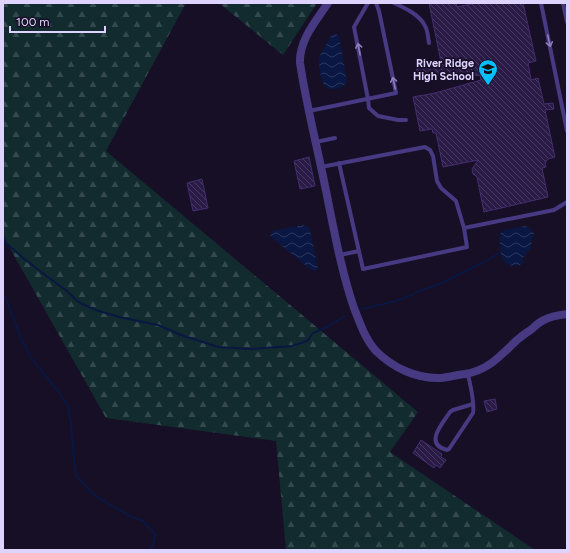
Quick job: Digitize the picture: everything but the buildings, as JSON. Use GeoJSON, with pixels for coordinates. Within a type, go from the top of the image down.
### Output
{"type":"FeatureCollection","features":[{"type":"Feature","properties":{"kind":"street"},"geometry":{"type":"LineString","coordinates":[[328,3],[304,40],[300,56],[302,75],[339,255],[348,290],[364,334],[370,344],[383,357],[401,369],[422,376],[441,378],[468,374],[485,368],[500,357],[518,339],[543,320],[557,315],[567,314]]}},
{"type":"Feature","properties":{"kind":"lane"},"geometry":{"type":"LineString","coordinates":[[368,3],[354,27],[369,108],[378,116],[406,120]]}},
{"type":"Feature","properties":{"kind":"lane"},"geometry":{"type":"LineString","coordinates":[[309,111],[396,93],[376,3]]}},
{"type":"Feature","properties":{"kind":"lane"},"geometry":{"type":"LineString","coordinates":[[394,3],[420,18],[426,27],[430,42]]}},
{"type":"Feature","properties":{"kind":"lane"},"geometry":{"type":"LineString","coordinates":[[541,3],[567,131]]}},
{"type":"Feature","properties":{"kind":"lane"},"geometry":{"type":"LineString","coordinates":[[563,3],[567,22]]}},
{"type":"Feature","properties":{"kind":"lane"},"geometry":{"type":"LineString","coordinates":[[316,142],[335,138]]}},
{"type":"Feature","properties":{"kind":"lane"},"geometry":{"type":"LineString","coordinates":[[321,167],[425,147],[430,150],[433,156],[437,181],[441,188],[456,201],[464,228],[467,247],[363,269],[340,164]]}},
{"type":"Feature","properties":{"kind":"lane"},"geometry":{"type":"LineString","coordinates":[[464,228],[554,210],[567,202]]}},
{"type":"Feature","properties":{"kind":"lane"},"geometry":{"type":"LineString","coordinates":[[339,255],[359,251]]}},
{"type":"Feature","properties":{"kind":"lane"},"geometry":{"type":"LineString","coordinates":[[468,374],[473,404],[473,414],[449,449],[447,450],[440,447],[435,438],[437,431],[450,412],[473,404]]}},
{"type":"Feature","properties":{"kind":"green space"},"geometry":{"type":"Polygon","coordinates":[[[3,3],[186,3],[106,151],[418,412],[390,452],[535,550],[286,550],[276,441],[106,418],[3,236],[3,3]]]}},
{"type":"Feature","properties":{"kind":"green space"},"geometry":{"type":"Polygon","coordinates":[[[219,3],[317,3],[283,55],[219,3]]]}},
{"type":"Feature","properties":{"kind":"water"},"geometry":{"type":"Polygon","coordinates":[[[333,34],[339,36],[347,82],[343,87],[329,89],[323,84],[319,67],[319,59],[333,34]]]}},
{"type":"Feature","properties":{"kind":"water"},"geometry":{"type":"Polygon","coordinates":[[[302,225],[307,226],[310,230],[318,269],[315,271],[311,270],[270,236],[272,231],[302,225]]]}},
{"type":"Feature","properties":{"kind":"water"},"geometry":{"type":"Polygon","coordinates":[[[525,226],[534,233],[530,249],[523,258],[521,265],[508,265],[502,258],[500,234],[504,230],[525,226]]]}},
{"type":"Feature","properties":{"kind":"waterway"},"geometry":{"type":"LineString","coordinates":[[3,235],[6,243],[23,258],[82,304],[119,317],[158,325],[181,335],[218,347],[250,349],[292,346],[307,341],[313,333],[327,327],[345,316]]}},
{"type":"Feature","properties":{"kind":"waterway"},"geometry":{"type":"LineString","coordinates":[[362,309],[396,301],[440,284],[501,252]]}},
{"type":"Feature","properties":{"kind":"waterway"},"geometry":{"type":"LineString","coordinates":[[3,294],[29,355],[68,406],[76,475],[92,493],[102,500],[132,517],[142,520],[155,534],[153,545],[149,550]]}},
{"type":"Feature","properties":{"kind":"place","name":"River Ridge High School"},"geometry":{"type":"Point","coordinates":[488,86]}}]}
